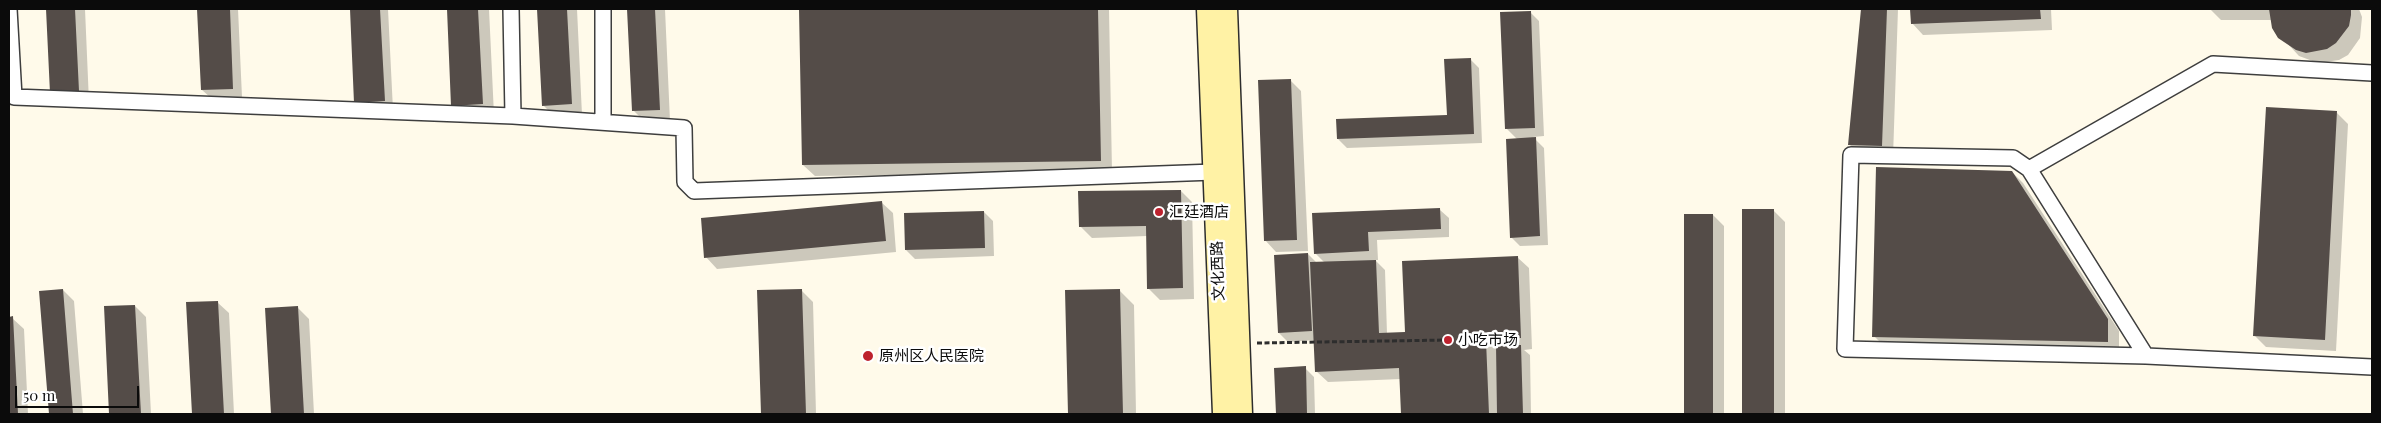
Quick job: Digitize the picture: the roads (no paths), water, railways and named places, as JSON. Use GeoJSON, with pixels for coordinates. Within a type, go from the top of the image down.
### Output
{"type":"FeatureCollection","features":[{"type":"Feature","properties":{"kind":"main road","name":"文化西路"},"geometry":{"type":"LineString","coordinates":[[1208,9],[1224,414]]}},
{"type":"Feature","properties":{"kind":"main road","name":"文化西路"},"geometry":{"type":"LineString","coordinates":[[1226,9],[1241,414]]}},
{"type":"Feature","properties":{"kind":"street"},"geometry":{"type":"LineString","coordinates":[[9,9],[14,97],[513,116],[684,128],[685,182],[694,191],[1214,172]]}},
{"type":"Feature","properties":{"kind":"street"},"geometry":{"type":"LineString","coordinates":[[512,9],[513,116]]}},
{"type":"Feature","properties":{"kind":"street"},"geometry":{"type":"LineString","coordinates":[[603,9],[603,122]]}},
{"type":"Feature","properties":{"kind":"street"},"geometry":{"type":"LineString","coordinates":[[2029,169],[2213,64],[2372,73]]}},
{"type":"Feature","properties":{"kind":"street"},"geometry":{"type":"LineString","coordinates":[[2146,356],[2029,169],[2013,158],[1851,155],[1845,349],[2146,356],[2372,367]]}},
{"type":"Feature","properties":{"kind":"place","name":"汇廷酒店"},"geometry":{"type":"Point","coordinates":[1159,212]}},
{"type":"Feature","properties":{"kind":"place","name":"小吃市场"},"geometry":{"type":"Point","coordinates":[1448,340]}},
{"type":"Feature","properties":{"kind":"place","name":"原州区人民医院"},"geometry":{"type":"Point","coordinates":[868,356]}}]}
